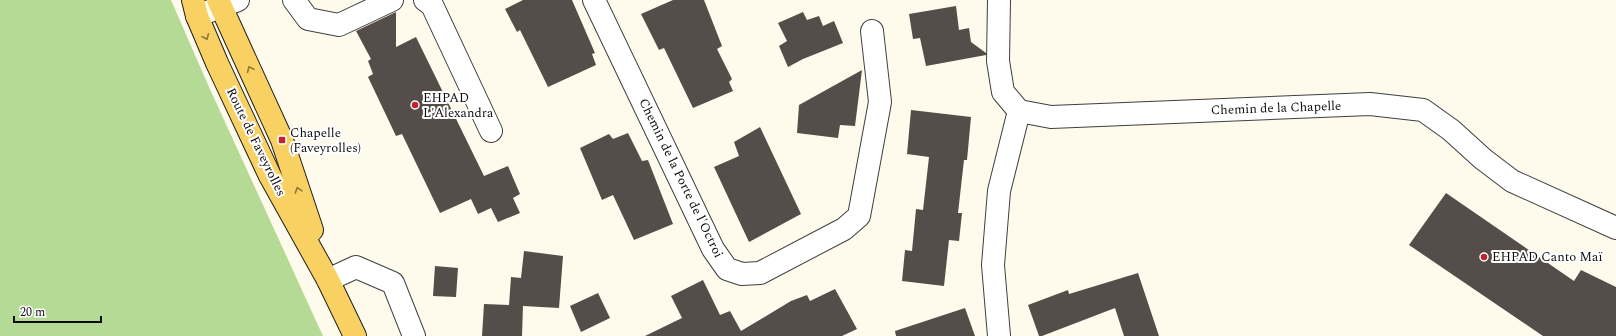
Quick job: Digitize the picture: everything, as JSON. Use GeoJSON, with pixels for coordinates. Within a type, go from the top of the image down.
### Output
{"type":"FeatureCollection","features":[{"type":"Feature","properties":{"kind":"main road","name":"Route de Faveyrolles"},"geometry":{"type":"LineString","coordinates":[[226,2],[282,140],[328,280]]}},
{"type":"Feature","properties":{"kind":"main road","name":"Route de Faveyrolles"},"geometry":{"type":"LineString","coordinates":[[195,8],[217,63],[270,176],[328,280],[354,336]]}},
{"type":"Feature","properties":{"kind":"street"},"geometry":{"type":"LineString","coordinates":[[294,0],[308,19],[339,25],[392,0]]}},
{"type":"Feature","properties":{"kind":"street"},"geometry":{"type":"LineString","coordinates":[[425,0],[432,5],[491,131]]}},
{"type":"Feature","properties":{"kind":"street","name":"Chemin de la Porte de l'Octroi"},"geometry":{"type":"LineString","coordinates":[[594,0],[713,249],[727,269],[742,274],[760,273],[844,229],[859,216],[880,102],[872,31]]}},
{"type":"Feature","properties":{"kind":"street"},"geometry":{"type":"LineString","coordinates":[[999,0],[998,60],[1003,92],[1019,111],[999,191],[993,265],[999,336]]}},
{"type":"Feature","properties":{"kind":"street"},"geometry":{"type":"LineString","coordinates":[[195,8],[226,2]]}},
{"type":"Feature","properties":{"kind":"street","name":"Chemin de la Chapelle"},"geometry":{"type":"LineString","coordinates":[[1019,111],[1051,117],[1370,104],[1423,110],[1451,130],[1483,159],[1512,181],[1616,228]]}},
{"type":"Feature","properties":{"kind":"street"},"geometry":{"type":"LineString","coordinates":[[328,280],[356,267],[393,283],[414,336]]}},
{"type":"Feature","properties":{"kind":"green space"},"geometry":{"type":"Polygon","coordinates":[[[0,0],[171,0],[209,87],[323,336],[0,336],[0,0]]]}},
{"type":"Feature","properties":{"kind":"building"},"geometry":{"type":"Polygon","coordinates":[[[523,0],[572,0],[595,53],[592,54],[596,65],[548,87],[520,30],[517,32],[505,9],[523,0]]]}},
{"type":"Feature","properties":{"kind":"building"},"geometry":{"type":"Polygon","coordinates":[[[673,0],[704,0],[722,46],[717,49],[732,79],[729,82],[733,91],[693,108],[664,48],[659,50],[641,14],[673,0]]]}},
{"type":"Feature","properties":{"kind":"building"},"geometry":{"type":"Polygon","coordinates":[[[956,6],[959,30],[969,28],[971,42],[986,53],[986,55],[926,66],[920,38],[913,39],[909,14],[956,6]]]}},
{"type":"Feature","properties":{"kind":"building","name":"EHPAD L'Alexandra"},"geometry":{"type":"Polygon","coordinates":[[[396,12],[396,47],[416,37],[484,176],[508,166],[520,194],[513,198],[520,213],[498,222],[491,208],[478,214],[471,199],[440,213],[402,134],[396,136],[368,77],[373,74],[368,61],[371,59],[356,31],[396,12]]]}},
{"type":"Feature","properties":{"kind":"building"},"geometry":{"type":"Polygon","coordinates":[[[803,12],[807,20],[819,16],[823,26],[834,21],[843,43],[803,59],[788,67],[779,46],[787,41],[778,23],[803,12]]]}},
{"type":"Feature","properties":{"kind":"building"},"geometry":{"type":"Polygon","coordinates":[[[862,70],[855,126],[840,125],[838,138],[797,133],[799,105],[862,70]]]}},
{"type":"Feature","properties":{"kind":"building"},"geometry":{"type":"Polygon","coordinates":[[[911,110],[971,117],[967,160],[964,160],[958,213],[962,213],[959,241],[949,240],[944,286],[902,281],[905,250],[912,251],[916,209],[923,210],[929,157],[907,154],[911,110]]]}},
{"type":"Feature","properties":{"kind":"building"},"geometry":{"type":"Polygon","coordinates":[[[760,127],[801,214],[749,242],[714,167],[739,156],[734,142],[760,127]]]}},
{"type":"Feature","properties":{"kind":"building"},"geometry":{"type":"Polygon","coordinates":[[[628,133],[642,161],[648,160],[673,224],[634,240],[613,195],[602,200],[580,148],[609,134],[613,139],[628,133]]]}},
{"type":"Feature","properties":{"kind":"building","name":"EHPAD Canto Maï"},"geometry":{"type":"Polygon","coordinates":[[[1446,193],[1574,281],[1581,270],[1616,287],[1616,336],[1543,336],[1409,245],[1446,193]]]}},
{"type":"Feature","properties":{"kind":"building"},"geometry":{"type":"Polygon","coordinates":[[[524,251],[563,256],[559,308],[523,306],[522,336],[482,336],[484,304],[509,305],[511,277],[521,278],[524,251]]]}},
{"type":"Feature","properties":{"kind":"building"},"geometry":{"type":"Polygon","coordinates":[[[435,266],[458,268],[456,297],[433,296],[435,266]]]}},
{"type":"Feature","properties":{"kind":"building"},"geometry":{"type":"Polygon","coordinates":[[[1138,273],[1159,336],[1124,336],[1115,308],[1039,336],[1028,305],[1068,290],[1069,294],[1138,273]]]}},
{"type":"Feature","properties":{"kind":"building"},"geometry":{"type":"Polygon","coordinates":[[[703,280],[720,315],[730,311],[741,331],[791,301],[807,295],[810,301],[835,289],[857,329],[842,336],[645,336],[682,318],[671,296],[703,280]]]}},
{"type":"Feature","properties":{"kind":"building"},"geometry":{"type":"Polygon","coordinates":[[[598,293],[610,318],[581,332],[570,306],[598,293]]]}},
{"type":"Feature","properties":{"kind":"building"},"geometry":{"type":"Polygon","coordinates":[[[965,308],[975,336],[896,336],[895,331],[965,308]]]}},
{"type":"Feature","properties":{"kind":"place","name":"EHPAD L'Alexandra"},"geometry":{"type":"Point","coordinates":[415,105]}},
{"type":"Feature","properties":{"kind":"place","name":"Chapelle (Faveyrolles)"},"geometry":{"type":"Point","coordinates":[282,140]}},
{"type":"Feature","properties":{"kind":"place","name":"EHPAD Canto Maï"},"geometry":{"type":"Point","coordinates":[1484,257]}}]}
